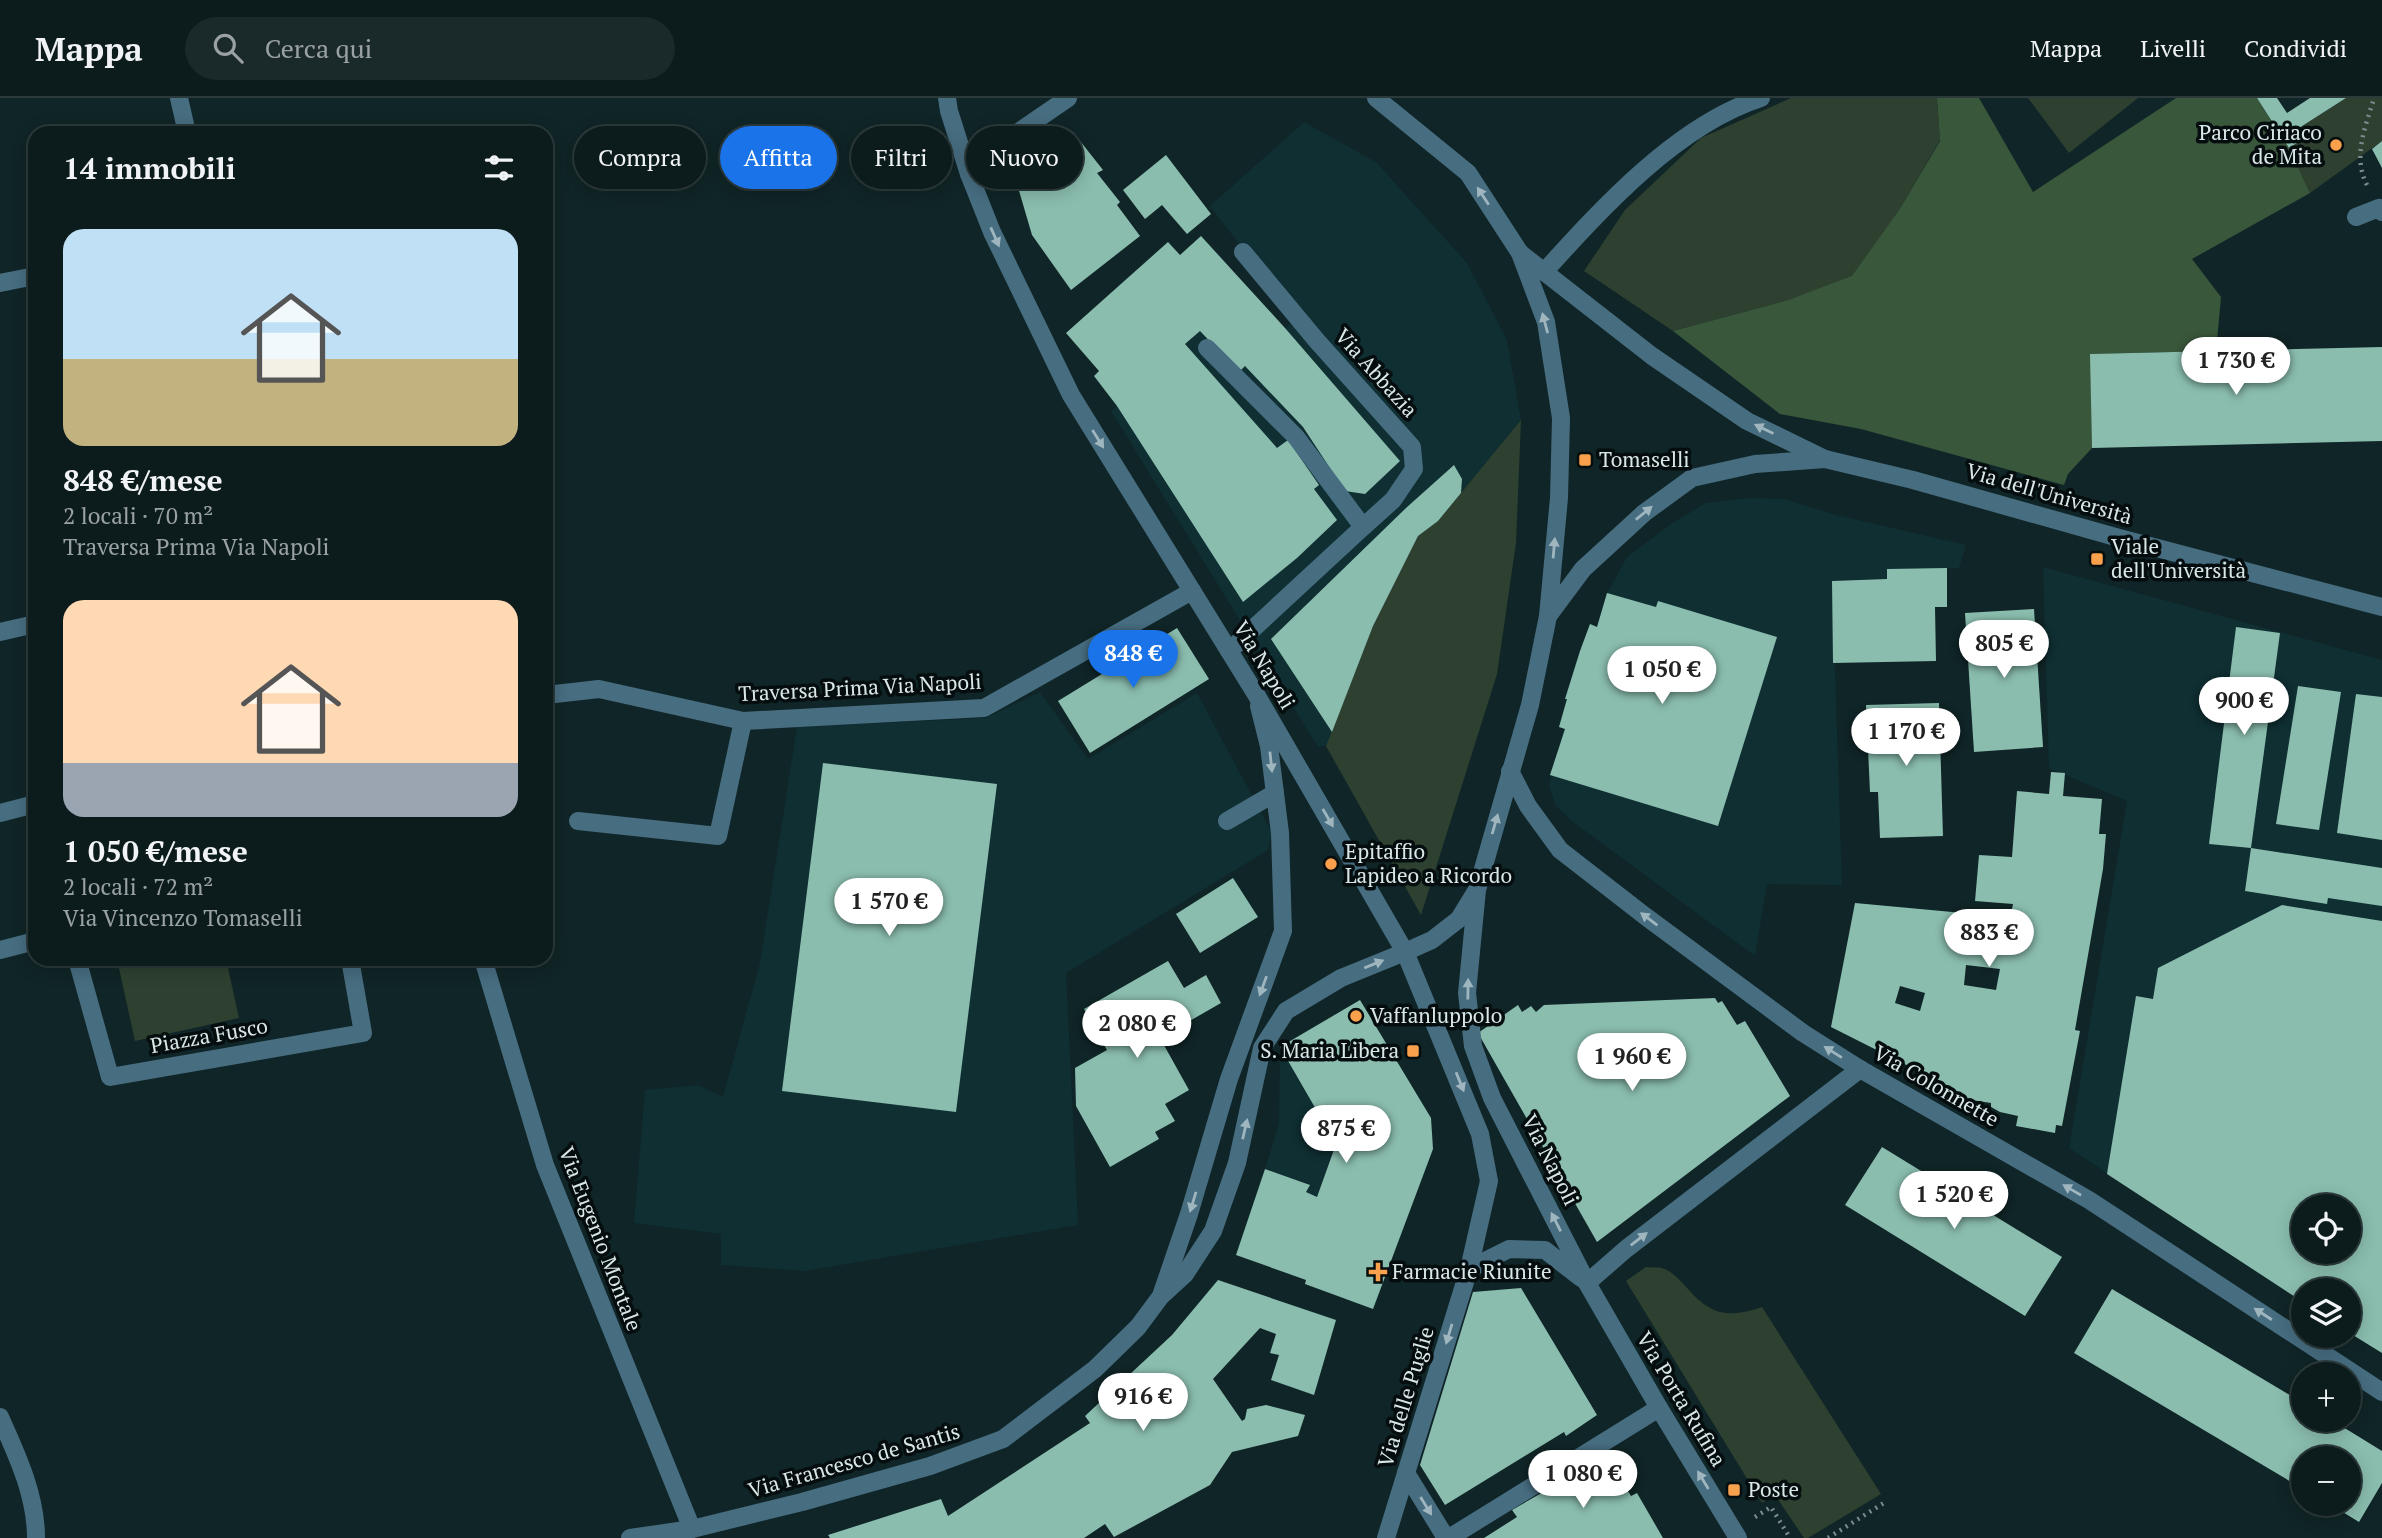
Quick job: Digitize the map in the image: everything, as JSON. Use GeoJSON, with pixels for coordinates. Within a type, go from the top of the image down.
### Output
{"type":"FeatureCollection","features":[{"type":"Feature","properties":{"kind":"street"},"geometry":{"type":"LineString","coordinates":[[178,98],[185,126]]}},
{"type":"Feature","properties":{"kind":"street","name":"Via Napoli"},"geometry":{"type":"LineString","coordinates":[[947,98],[966,165]]}},
{"type":"Feature","properties":{"kind":"street"},"geometry":{"type":"LineString","coordinates":[[1028,126],[1068,98]]}},
{"type":"Feature","properties":{"kind":"street"},"geometry":{"type":"LineString","coordinates":[[1376,98],[1468,173],[1520,253],[1546,322],[1561,418],[1559,498],[1548,616],[1530,705],[1477,890]]}},
{"type":"Feature","properties":{"kind":"street"},"geometry":{"type":"LineString","coordinates":[[1544,272],[1603,207],[1685,137],[1736,106],[1760,98]]}},
{"type":"Feature","properties":{"kind":"street","name":"Via Napoli"},"geometry":{"type":"LineString","coordinates":[[975,189],[998,245],[1071,396],[1257,696],[1405,952],[1480,1134],[1489,1181],[1469,1269]]}},
{"type":"Feature","properties":{"kind":"street"},"geometry":{"type":"LineString","coordinates":[[2356,217],[2380,210]]}},
{"type":"Feature","properties":{"kind":"street","name":"Via Abbazia"},"geometry":{"type":"LineString","coordinates":[[1229,651],[1393,500],[1413,469],[1412,447],[1317,341],[1243,252]]}},
{"type":"Feature","properties":{"kind":"street","name":"Via dell'Università"},"geometry":{"type":"LineString","coordinates":[[1520,253],[1652,356],[1747,421],[1825,459],[1913,480],[2382,607]]}},
{"type":"Feature","properties":{"kind":"street"},"geometry":{"type":"LineString","coordinates":[[0,283],[28,277]]}},
{"type":"Feature","properties":{"kind":"street"},"geometry":{"type":"LineString","coordinates":[[1206,348],[1296,437],[1363,527]]}},
{"type":"Feature","properties":{"kind":"street","name":"Via dell'Università"},"geometry":{"type":"LineString","coordinates":[[1548,616],[1583,569],[1644,513],[1692,478],[1755,464],[1825,459]]}},
{"type":"Feature","properties":{"kind":"street","name":"Traversa Prima Via Napoli"},"geometry":{"type":"LineString","coordinates":[[553,694],[599,689],[744,721],[984,708],[1192,591]]}},
{"type":"Feature","properties":{"kind":"street"},"geometry":{"type":"LineString","coordinates":[[0,632],[28,626]]}},
{"type":"Feature","properties":{"kind":"street","name":"Via Francesco de Santis"},"geometry":{"type":"LineString","coordinates":[[1161,1296],[1230,1079],[1283,931],[1280,833],[1269,746],[1257,696]]}},
{"type":"Feature","properties":{"kind":"street"},"geometry":{"type":"LineString","coordinates":[[578,821],[718,836],[744,721]]}},
{"type":"Feature","properties":{"kind":"street","name":"Via Colonnette"},"geometry":{"type":"LineString","coordinates":[[1510,771],[1528,806],[1560,850],[1803,1033],[1860,1069],[2089,1200],[2382,1392]]}},
{"type":"Feature","properties":{"kind":"street"},"geometry":{"type":"LineString","coordinates":[[1227,821],[1275,793]]}},
{"type":"Feature","properties":{"kind":"street"},"geometry":{"type":"LineString","coordinates":[[0,813],[28,806]]}},
{"type":"Feature","properties":{"kind":"street","name":"Via Napoli"},"geometry":{"type":"LineString","coordinates":[[1477,890],[1467,993],[1473,1046],[1492,1098],[1587,1283]]}},
{"type":"Feature","properties":{"kind":"street","name":"Via Francesco de Santis"},"geometry":{"type":"LineString","coordinates":[[630,1538],[693,1534],[930,1466],[1003,1439],[1095,1369],[1138,1327],[1161,1296],[1185,1273],[1213,1231],[1237,1163],[1262,1048],[1286,1011],[1341,978],[1432,940],[1459,919],[1477,890]]}},
{"type":"Feature","properties":{"kind":"street"},"geometry":{"type":"LineString","coordinates":[[0,950],[28,944]]}},
{"type":"Feature","properties":{"kind":"street","name":"Piazza Fusco"},"geometry":{"type":"LineString","coordinates":[[79,966],[110,1077],[363,1033],[350,966]]}},
{"type":"Feature","properties":{"kind":"street","name":"Via Eugenio Montale"},"geometry":{"type":"LineString","coordinates":[[485,966],[545,1165],[693,1534]]}},
{"type":"Feature","properties":{"kind":"street"},"geometry":{"type":"LineString","coordinates":[[1469,1269],[1509,1249],[1545,1250],[1587,1283],[1626,1249],[1860,1069]]}},
{"type":"Feature","properties":{"kind":"street","name":"Via delle Puglie"},"geometry":{"type":"LineString","coordinates":[[1386,1538],[1469,1269]]}},
{"type":"Feature","properties":{"kind":"street","name":"Via Porta Rufina"},"geometry":{"type":"LineString","coordinates":[[1587,1283],[1736,1535]]}},
{"type":"Feature","properties":{"kind":"street"},"geometry":{"type":"LineString","coordinates":[[1406,1473],[1448,1538],[1659,1408]]}},
{"type":"Feature","properties":{"kind":"street"},"geometry":{"type":"LineString","coordinates":[[0,1417],[19,1459],[36,1514],[36,1538]]}},
{"type":"Feature","properties":{"kind":"path"},"geometry":{"type":"LineString","coordinates":[[2374,98],[2359,149],[2362,175],[2380,210]]}},
{"type":"Feature","properties":{"kind":"path"},"geometry":{"type":"LineString","coordinates":[[1828,1538],[1887,1502]]}},
{"type":"Feature","properties":{"kind":"path"},"geometry":{"type":"LineString","coordinates":[[1736,1535],[1771,1507],[1790,1538]]}},
{"type":"Feature","properties":{"kind":"shaded area"},"geometry":{"type":"Polygon","coordinates":[[[1304,122],[1376,162],[1467,263],[1507,340],[1521,420],[1438,521],[1373,626],[1326,746],[1318,747],[1111,411],[1200,331],[1239,372],[1296,318],[1210,206],[1304,122]]]}},
{"type":"Feature","properties":{"kind":"shaded area"},"geometry":{"type":"Polygon","coordinates":[[[1749,498],[1784,499],[1836,515],[1966,545],[1959,568],[1887,579],[1832,581],[1842,885],[1767,884],[1755,956],[1573,822],[1555,805],[1549,785],[1564,729],[1559,727],[1567,700],[1565,699],[1580,651],[1590,624],[1597,626],[1607,593],[1627,557],[1671,524],[1706,503],[1749,498]]]}},
{"type":"Feature","properties":{"kind":"shaded area"},"geometry":{"type":"Polygon","coordinates":[[[2043,567],[2382,660],[2382,1353],[2361,1340],[2361,1278],[2291,1278],[2291,1294],[2069,1148],[2127,801],[2049,768],[2043,567]]]}},
{"type":"Feature","properties":{"kind":"shaded area"},"geometry":{"type":"Polygon","coordinates":[[[1040,692],[1088,759],[1197,693],[1272,833],[1268,850],[1066,973],[1078,1225],[805,1271],[721,1265],[721,1234],[634,1223],[645,1090],[698,1085],[723,1097],[760,963],[797,727],[985,718],[1040,692]]]}},
{"type":"Feature","properties":{"kind":"shaded area"},"geometry":{"type":"Polygon","coordinates":[[[1280,1047],[1336,1144],[1317,1197],[1306,1192],[1309,1184],[1265,1169],[1279,1124],[1280,1047]]]}},
{"type":"Feature","properties":{"kind":"green space"},"geometry":{"type":"Polygon","coordinates":[[[1791,98],[1937,98],[1940,140],[1899,210],[1852,277],[1788,300],[1673,331],[1584,271],[1625,210],[1701,138],[1791,98]]]}},
{"type":"Feature","properties":{"kind":"green space"},"geometry":{"type":"Polygon","coordinates":[[[1937,98],[1979,98],[2033,192],[2176,98],[2257,98],[2289,148],[2310,193],[2192,259],[2221,297],[2216,351],[2091,354],[2092,448],[2068,474],[2064,485],[1861,429],[1780,414],[1673,331],[1788,300],[1852,276],[1899,210],[1940,141],[1937,98]]]}},
{"type":"Feature","properties":{"kind":"green space"},"geometry":{"type":"Polygon","coordinates":[[[2028,98],[2138,98],[2069,153],[2028,98]]]}},
{"type":"Feature","properties":{"kind":"green space","name":"Parco Ciriaco de Mita"},"geometry":{"type":"Polygon","coordinates":[[[2346,98],[2382,98],[2382,141],[2310,193],[2289,148],[2305,138],[2299,128],[2346,98]]]}},
{"type":"Feature","properties":{"kind":"green space"},"geometry":{"type":"Polygon","coordinates":[[[1521,420],[1516,543],[1497,674],[1421,915],[1326,746],[1373,626],[1418,536],[1438,521],[1521,420]]]}},
{"type":"Feature","properties":{"kind":"green space"},"geometry":{"type":"Polygon","coordinates":[[[119,966],[228,966],[239,1018],[135,1041],[119,966]]]}},
{"type":"Feature","properties":{"kind":"green space"},"geometry":{"type":"Polygon","coordinates":[[[1646,1267],[1662,1268],[1670,1272],[1696,1298],[1713,1309],[1740,1313],[1762,1307],[1881,1494],[1808,1538],[1804,1538],[1775,1495],[1762,1503],[1626,1281],[1646,1267]]]}},
{"type":"Feature","properties":{"kind":"building"},"geometry":{"type":"Polygon","coordinates":[[[2257,98],[2277,98],[2287,113],[2310,98],[2346,98],[2299,128],[2305,138],[2289,148],[2257,98]]]}},
{"type":"Feature","properties":{"kind":"building"},"geometry":{"type":"Polygon","coordinates":[[[2382,141],[2382,168],[2372,149],[2382,141]]]}},
{"type":"Feature","properties":{"kind":"building"},"geometry":{"type":"Polygon","coordinates":[[[1083,145],[1103,170],[1097,173],[1120,202],[1117,205],[1140,236],[1071,290],[1032,235],[1019,189],[1083,189],[1083,145]]]}},
{"type":"Feature","properties":{"kind":"building"},"geometry":{"type":"Polygon","coordinates":[[[1166,155],[1211,214],[1187,234],[1162,205],[1145,219],[1123,190],[1166,155]]]}},
{"type":"Feature","properties":{"kind":"building"},"geometry":{"type":"Polygon","coordinates":[[[1201,236],[1400,461],[1365,494],[1345,491],[1303,427],[1245,366],[1239,372],[1200,331],[1185,344],[1277,448],[1288,440],[1319,485],[1314,489],[1337,520],[1297,558],[1243,602],[1117,406],[1094,376],[1099,371],[1066,333],[1168,242],[1180,255],[1201,236]]]}},
{"type":"Feature","properties":{"kind":"building"},"geometry":{"type":"Polygon","coordinates":[[[2382,347],[2382,441],[2092,448],[2090,354],[2382,347]]]}},
{"type":"Feature","properties":{"kind":"building"},"geometry":{"type":"Polygon","coordinates":[[[1454,465],[1462,479],[1461,493],[1438,521],[1418,536],[1373,626],[1332,732],[1271,639],[1454,465]]]}},
{"type":"Feature","properties":{"kind":"building"},"geometry":{"type":"Polygon","coordinates":[[[1947,568],[1947,607],[1935,607],[1936,661],[1833,663],[1832,581],[1887,579],[1887,569],[1947,568]]]}},
{"type":"Feature","properties":{"kind":"building"},"geometry":{"type":"Polygon","coordinates":[[[1607,593],[1656,607],[1658,601],[1777,637],[1718,826],[1550,775],[1565,729],[1559,727],[1580,651],[1590,624],[1597,627],[1607,593]]]}},
{"type":"Feature","properties":{"kind":"building"},"geometry":{"type":"Polygon","coordinates":[[[2034,609],[2043,747],[1974,752],[1965,613],[2034,609]]]}},
{"type":"Feature","properties":{"kind":"building"},"geometry":{"type":"Polygon","coordinates":[[[2236,627],[2280,633],[2251,848],[2209,844],[2236,627]]]}},
{"type":"Feature","properties":{"kind":"building"},"geometry":{"type":"Polygon","coordinates":[[[1177,628],[1209,679],[1090,753],[1058,701],[1177,628]]]}},
{"type":"Feature","properties":{"kind":"building"},"geometry":{"type":"Polygon","coordinates":[[[2298,686],[2341,692],[2319,830],[2276,824],[2298,686]]]}},
{"type":"Feature","properties":{"kind":"building"},"geometry":{"type":"Polygon","coordinates":[[[2356,694],[2382,697],[2382,840],[2337,833],[2356,694]]]}},
{"type":"Feature","properties":{"kind":"building"},"geometry":{"type":"Polygon","coordinates":[[[1939,703],[1943,836],[1880,838],[1878,792],[1870,792],[1866,705],[1939,703]]]}},
{"type":"Feature","properties":{"kind":"building"},"geometry":{"type":"Polygon","coordinates":[[[823,763],[997,784],[956,1112],[782,1091],[823,763]]]}},
{"type":"Feature","properties":{"kind":"building"},"geometry":{"type":"Polygon","coordinates":[[[2051,772],[2065,773],[2063,796],[2102,799],[2099,834],[2106,834],[2103,869],[2075,1030],[2080,1031],[2062,1126],[2056,1125],[2055,1133],[2016,1126],[2018,1116],[2000,1112],[1991,1107],[1991,1103],[1965,1099],[1966,1096],[1952,1092],[1946,1085],[1831,1027],[1855,903],[1974,914],[1973,929],[2007,933],[2013,904],[1975,901],[1979,855],[2012,857],[2017,791],[2049,794],[2051,772]],[[1966,965],[1964,985],[1996,990],[2000,969],[1966,965]],[[1900,986],[1895,1003],[1920,1011],[1925,993],[1900,986]]]}},
{"type":"Feature","properties":{"kind":"building"},"geometry":{"type":"Polygon","coordinates":[[[2251,848],[2382,868],[2382,906],[2328,898],[2327,904],[2245,891],[2251,848]]]}},
{"type":"Feature","properties":{"kind":"building"},"geometry":{"type":"Polygon","coordinates":[[[1233,878],[1258,917],[1200,953],[1176,914],[1233,878]]]}},
{"type":"Feature","properties":{"kind":"building"},"geometry":{"type":"Polygon","coordinates":[[[2282,905],[2382,921],[2382,1353],[2361,1340],[2361,1278],[2291,1278],[2291,1294],[2107,1174],[2136,996],[2153,999],[2158,968],[2282,905]]]}},
{"type":"Feature","properties":{"kind":"building"},"geometry":{"type":"Polygon","coordinates":[[[1168,961],[1184,988],[1206,975],[1221,1003],[1160,1038],[1189,1090],[1165,1104],[1175,1121],[1155,1132],[1159,1139],[1110,1167],[1076,1106],[1075,1068],[1107,1050],[1084,1009],[1168,961]]]}},
{"type":"Feature","properties":{"kind":"building"},"geometry":{"type":"Polygon","coordinates":[[[1715,998],[1718,1003],[1722,1001],[1737,1025],[1745,1021],[1790,1096],[1597,1242],[1478,1033],[1518,1005],[1522,1012],[1531,1006],[1536,1012],[1544,1005],[1715,998]]]}},
{"type":"Feature","properties":{"kind":"building"},"geometry":{"type":"Polygon","coordinates":[[[1360,1000],[1431,1118],[1433,1149],[1373,1309],[1305,1284],[1306,1280],[1236,1255],[1265,1169],[1310,1185],[1306,1192],[1317,1197],[1336,1144],[1280,1047],[1360,1000]]]}},
{"type":"Feature","properties":{"kind":"building"},"geometry":{"type":"Polygon","coordinates":[[[1882,1147],[2062,1257],[2025,1316],[1845,1205],[1882,1147]]]}},
{"type":"Feature","properties":{"kind":"building"},"geometry":{"type":"Polygon","coordinates":[[[1218,1280],[1336,1320],[1314,1395],[1271,1380],[1279,1355],[1270,1353],[1276,1334],[1260,1328],[1213,1379],[1242,1421],[1247,1409],[1266,1405],[1305,1415],[1298,1436],[1232,1452],[1210,1485],[1114,1537],[1105,1524],[1084,1538],[830,1538],[828,1535],[941,1499],[948,1516],[1090,1423],[1085,1416],[1172,1335],[1218,1280]]]}},
{"type":"Feature","properties":{"kind":"building"},"geometry":{"type":"Polygon","coordinates":[[[1521,1288],[1597,1415],[1566,1436],[1564,1432],[1445,1505],[1420,1465],[1473,1292],[1521,1288]]]}},
{"type":"Feature","properties":{"kind":"building"},"geometry":{"type":"Polygon","coordinates":[[[2112,1289],[2291,1396],[2291,1432],[2351,1432],[2382,1451],[2382,1483],[2359,1522],[2349,1516],[2361,1516],[2361,1446],[2291,1446],[2291,1482],[2074,1353],[2112,1289]]]}},
{"type":"Feature","properties":{"kind":"building"},"geometry":{"type":"Polygon","coordinates":[[[1606,1456],[1631,1496],[1637,1493],[1663,1538],[1484,1538],[1517,1517],[1512,1510],[1606,1456]]]}},
{"type":"Feature","properties":{"kind":"place","name":"Parco Ciriaco de Mita"},"geometry":{"type":"Point","coordinates":[2336,145]}},
{"type":"Feature","properties":{"kind":"place","name":"Tomaselli"},"geometry":{"type":"Point","coordinates":[1585,460]}},
{"type":"Feature","properties":{"kind":"place","name":"Viale dell'Università"},"geometry":{"type":"Point","coordinates":[2097,559]}},
{"type":"Feature","properties":{"kind":"place","name":"Epitaffio Lapideo a Ricordo"},"geometry":{"type":"Point","coordinates":[1331,864]}},
{"type":"Feature","properties":{"kind":"place","name":"Vaffanluppolo"},"geometry":{"type":"Point","coordinates":[1356,1016]}},
{"type":"Feature","properties":{"kind":"place","name":"S. Maria Libera"},"geometry":{"type":"Point","coordinates":[1413,1051]}},
{"type":"Feature","properties":{"kind":"place","name":"Farmacie Riunite"},"geometry":{"type":"Point","coordinates":[1378,1272]}},
{"type":"Feature","properties":{"kind":"place","name":"Poste"},"geometry":{"type":"Point","coordinates":[1734,1490]}}]}
